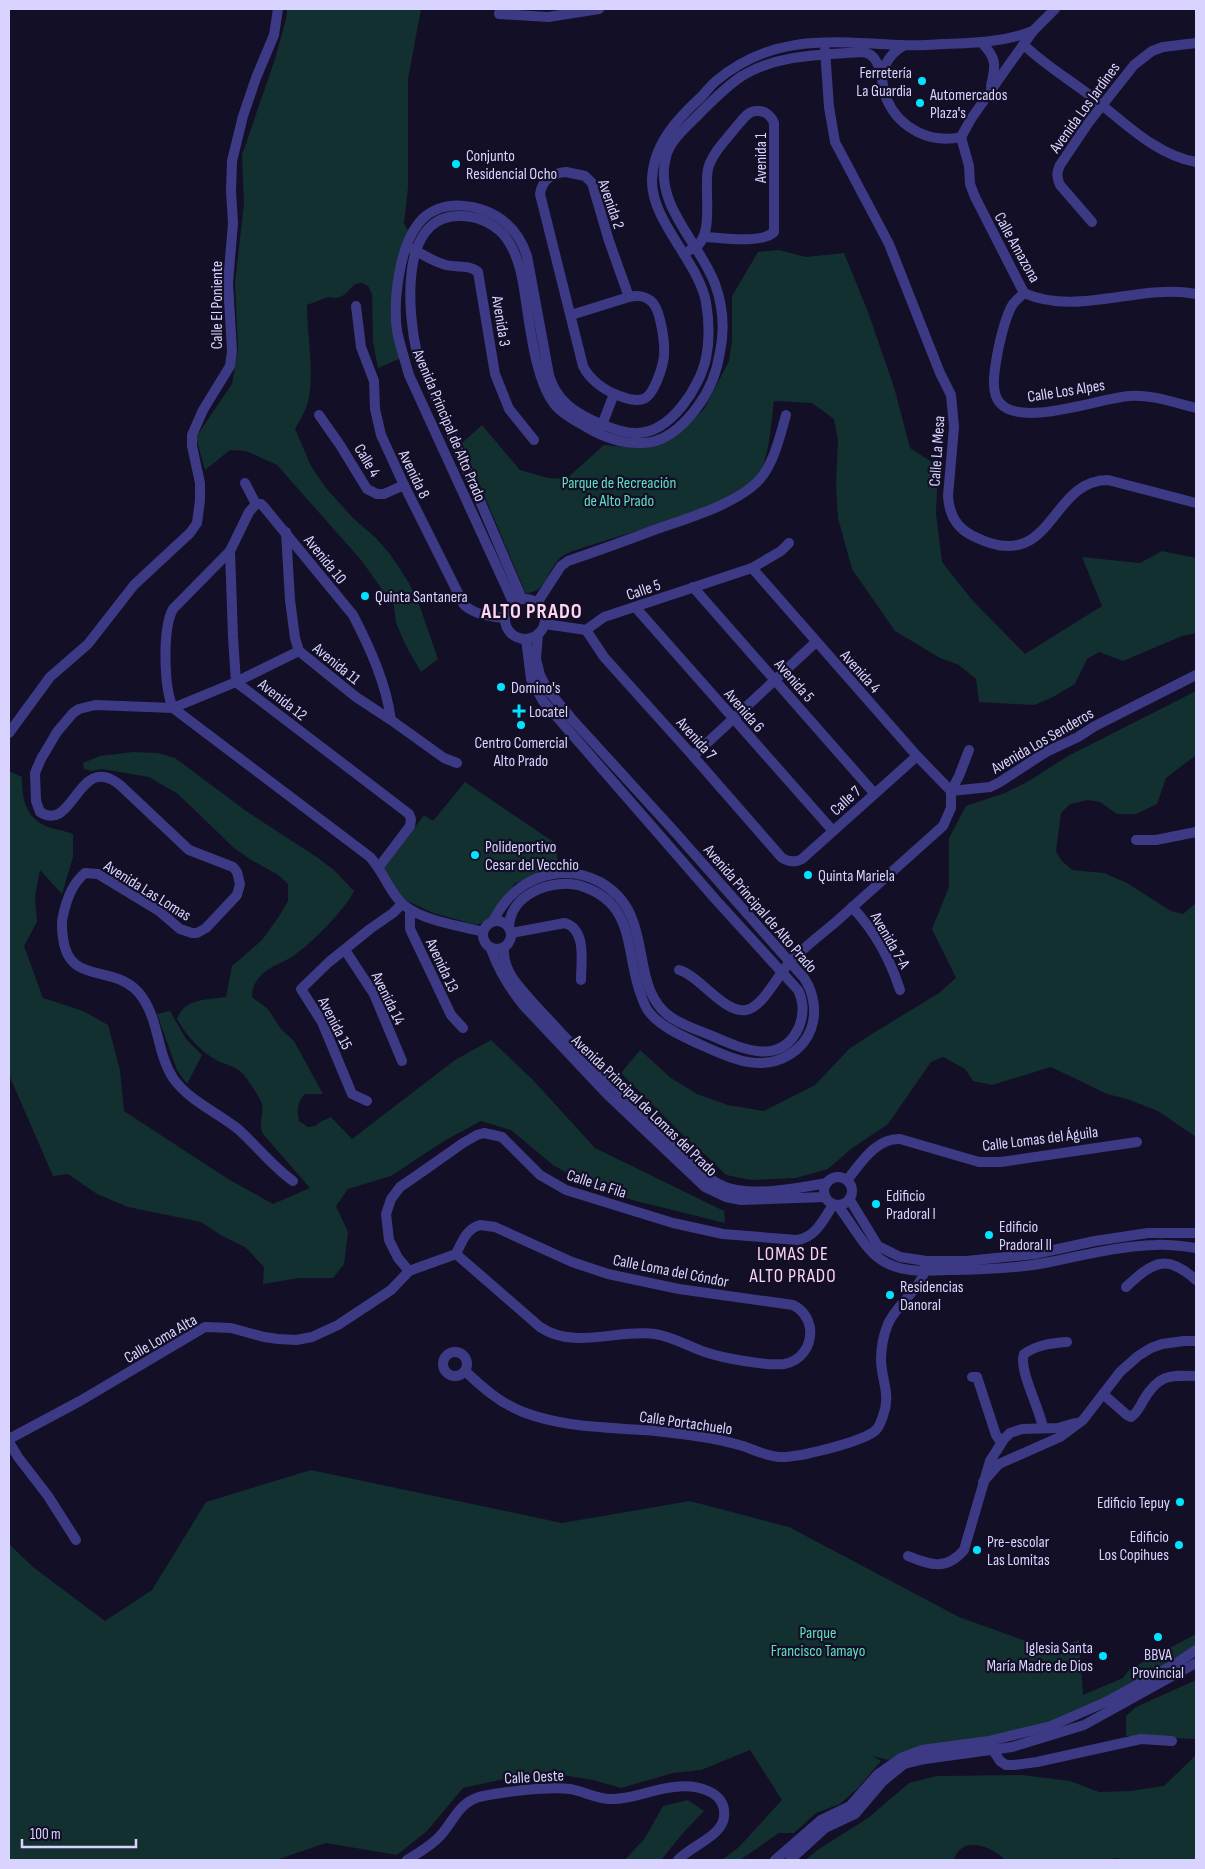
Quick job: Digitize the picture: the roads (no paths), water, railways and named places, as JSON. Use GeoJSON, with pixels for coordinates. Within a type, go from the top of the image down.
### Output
{"type":"FeatureCollection","features":[{"type":"Feature","properties":{"kind":"street","name":"Calle El Poniente"},"geometry":{"type":"LineString","coordinates":[[9,733],[50,677],[88,644],[134,585],[190,533],[197,522],[200,483],[192,446],[192,435],[206,405],[230,366],[232,352],[228,284],[233,223],[232,161],[256,78],[274,35],[278,9]]}},
{"type":"Feature","properties":{"kind":"street"},"geometry":{"type":"LineString","coordinates":[[500,9],[498,14],[548,17],[599,9]]}},
{"type":"Feature","properties":{"kind":"street","name":"Avenida Principal de Alto Prado"},"geometry":{"type":"LineString","coordinates":[[518,601],[450,468],[409,375],[404,359],[397,328],[396,311],[399,278],[412,248],[432,223],[446,217],[480,218],[499,231],[512,247],[520,267],[544,388],[556,406],[576,422],[600,429],[630,443],[654,442],[665,438],[683,423],[700,403],[707,392],[719,358],[723,320],[714,283],[677,217],[665,187],[664,165],[670,147],[704,110],[741,77],[780,60],[865,52],[875,59],[884,92],[890,106],[898,117],[917,132],[928,137],[940,139],[961,137],[971,119],[1033,31],[1055,9]]}},
{"type":"Feature","properties":{"kind":"street","name":"Avenida Principal de Alto Prado"},"geometry":{"type":"LineString","coordinates":[[600,429],[631,433],[653,430],[666,422],[685,403],[700,375],[708,350],[708,316],[702,290],[658,208],[652,183],[656,154],[666,136],[714,82],[739,66],[775,49],[801,44],[826,42],[904,46],[981,42],[1014,38],[1033,31]]}},
{"type":"Feature","properties":{"kind":"street","name":"Calle La Mesa"},"geometry":{"type":"LineString","coordinates":[[826,42],[825,55],[829,107],[835,142],[889,244],[940,373],[951,395],[954,427],[948,496],[953,517],[959,527],[969,535],[987,543],[1009,547],[1019,545],[1035,538],[1073,495],[1096,480],[1108,480],[1196,504]]}},
{"type":"Feature","properties":{"kind":"street","name":"Avenida Principal de Alto Prado"},"geometry":{"type":"LineString","coordinates":[[981,42],[992,54],[994,60],[990,92]]}},
{"type":"Feature","properties":{"kind":"street","name":"Avenida Los Jardines"},"geometry":{"type":"LineString","coordinates":[[1092,222],[1060,185],[1057,179],[1057,172],[1089,122],[1134,66],[1152,51],[1162,47],[1196,43]]}},
{"type":"Feature","properties":{"kind":"street"},"geometry":{"type":"LineString","coordinates":[[1024,45],[1160,149],[1196,162]]}},
{"type":"Feature","properties":{"kind":"street"},"geometry":{"type":"LineString","coordinates":[[881,76],[889,56],[904,46]]}},
{"type":"Feature","properties":{"kind":"street","name":"Avenida 1"},"geometry":{"type":"LineString","coordinates":[[755,111],[767,114],[772,118],[775,132],[774,232],[770,235],[752,239],[706,237],[708,174],[711,162],[746,116],[755,111]]}},
{"type":"Feature","properties":{"kind":"street","name":"Calle Amazona"},"geometry":{"type":"LineString","coordinates":[[961,137],[970,184],[975,197],[1024,293],[1038,299],[1056,302],[1151,292],[1180,291],[1196,294]]}},
{"type":"Feature","properties":{"kind":"street","name":"Avenida 2"},"geometry":{"type":"LineString","coordinates":[[558,173],[576,173],[585,176],[592,183],[628,296],[643,297],[652,302],[655,306],[662,331],[664,357],[653,390],[649,396],[637,400],[614,394],[595,381],[586,371],[540,194],[544,182],[550,176],[558,173]]}},
{"type":"Feature","properties":{"kind":"street"},"geometry":{"type":"LineString","coordinates":[[683,252],[695,249],[706,237]]}},
{"type":"Feature","properties":{"kind":"street","name":"Avenida Principal de Alto Prado"},"geometry":{"type":"LineString","coordinates":[[412,248],[409,296],[410,316],[417,354],[518,601]]}},
{"type":"Feature","properties":{"kind":"street","name":"Avenida 3"},"geometry":{"type":"LineString","coordinates":[[412,248],[431,260],[448,266],[468,266],[478,272],[495,374],[509,410],[534,440]]}},
{"type":"Feature","properties":{"kind":"street","name":"Calle Los Alpes"},"geometry":{"type":"LineString","coordinates":[[1024,293],[1013,304],[997,353],[993,378],[999,402],[1005,407],[1020,413],[1038,413],[1136,395],[1196,408]]}},
{"type":"Feature","properties":{"kind":"street"},"geometry":{"type":"LineString","coordinates":[[571,315],[628,296]]}},
{"type":"Feature","properties":{"kind":"street","name":"Avenida 8"},"geometry":{"type":"LineString","coordinates":[[356,306],[361,347],[374,381],[375,409],[381,435],[404,485],[464,605],[473,612],[482,615],[504,618]]}},
{"type":"Feature","properties":{"kind":"street"},"geometry":{"type":"LineString","coordinates":[[600,429],[614,394]]}},
{"type":"Feature","properties":{"kind":"street","name":"Calle 4"},"geometry":{"type":"LineString","coordinates":[[319,415],[340,445],[367,490],[377,494],[384,494],[404,485]]}},
{"type":"Feature","properties":{"kind":"street"},"geometry":{"type":"LineString","coordinates":[[537,603],[562,566],[568,561],[703,513],[741,494],[755,484],[765,472],[786,416]]}},
{"type":"Feature","properties":{"kind":"street","name":"Avenida 10"},"geometry":{"type":"LineString","coordinates":[[245,483],[256,504],[264,506],[353,615],[387,692],[391,720]]}},
{"type":"Feature","properties":{"kind":"street","name":"Avenida 12"},"geometry":{"type":"LineString","coordinates":[[256,504],[249,512],[230,551],[236,682],[409,814],[411,819],[410,826],[379,867]]}},
{"type":"Feature","properties":{"kind":"street","name":"Avenida 11"},"geometry":{"type":"LineString","coordinates":[[286,532],[290,600],[295,638],[299,651],[356,697],[444,758],[456,763]]}},
{"type":"Feature","properties":{"kind":"street","name":"Calle 5"},"geometry":{"type":"LineString","coordinates":[[586,630],[604,617],[636,608],[752,568],[781,551],[788,543]]}},
{"type":"Feature","properties":{"kind":"street"},"geometry":{"type":"LineString","coordinates":[[230,551],[173,608],[169,615],[166,632],[168,691],[173,708],[370,857],[379,867],[390,889],[410,911],[483,932],[487,925],[493,921],[502,922],[510,930],[511,940],[504,948],[498,950],[492,948]]}},
{"type":"Feature","properties":{"kind":"street","name":"Avenida 4"},"geometry":{"type":"LineString","coordinates":[[752,568],[917,756],[951,791]]}},
{"type":"Feature","properties":{"kind":"street","name":"Avenida 5"},"geometry":{"type":"LineString","coordinates":[[693,587],[874,793]]}},
{"type":"Feature","properties":{"kind":"street"},"geometry":{"type":"LineString","coordinates":[[530,600],[537,603],[543,610],[545,624],[538,634],[526,640],[511,634],[504,618],[507,609],[518,601],[530,600]]}},
{"type":"Feature","properties":{"kind":"street","name":"Avenida 6"},"geometry":{"type":"LineString","coordinates":[[636,608],[833,831]]}},
{"type":"Feature","properties":{"kind":"street"},"geometry":{"type":"LineString","coordinates":[[545,624],[586,630]]}},
{"type":"Feature","properties":{"kind":"street","name":"Avenida 7"},"geometry":{"type":"LineString","coordinates":[[586,630],[604,657],[782,858],[791,862]]}},
{"type":"Feature","properties":{"kind":"street","name":"Avenida Principal de Alto Prado"},"geometry":{"type":"LineString","coordinates":[[510,930],[511,914],[519,902],[540,888],[569,884],[580,886],[597,892],[613,905],[624,923],[638,988],[646,1008],[661,1023],[685,1038],[725,1056],[750,1062],[770,1063],[783,1059],[799,1048],[811,1029],[814,1012],[811,991],[804,978],[571,718],[548,689],[540,674],[536,659],[538,634]]}},
{"type":"Feature","properties":{"kind":"street","name":"Avenida Principal de Alto Prado"},"geometry":{"type":"LineString","coordinates":[[493,921],[512,893],[535,879],[556,874],[575,873],[597,880],[618,896],[632,917],[653,997],[671,1018],[740,1048],[766,1052],[781,1047],[792,1038],[801,1021],[803,1010],[800,995],[795,986],[543,701],[531,679],[526,640]]}},
{"type":"Feature","properties":{"kind":"street"},"geometry":{"type":"LineString","coordinates":[[693,756],[816,642]]}},
{"type":"Feature","properties":{"kind":"street"},"geometry":{"type":"LineString","coordinates":[[173,708],[236,682],[299,651]]}},
{"type":"Feature","properties":{"kind":"street","name":"Avenida Los Senderos"},"geometry":{"type":"LineString","coordinates":[[951,791],[990,787],[1046,752],[1196,675]]}},
{"type":"Feature","properties":{"kind":"street","name":"Avenida Las Lomas"},"geometry":{"type":"LineString","coordinates":[[173,708],[95,705],[79,709],[73,713],[57,732],[37,766],[34,781],[37,807],[44,815],[56,816],[61,813],[82,786],[91,779],[103,778],[115,782],[189,850],[195,854],[226,863],[233,867],[237,872],[240,884],[237,895],[202,932],[192,934],[180,929],[159,912],[98,874],[85,873],[77,883],[64,910],[62,928],[64,945],[67,956],[83,970],[118,977],[138,992],[150,1011],[166,1062],[179,1085],[190,1096],[237,1128],[284,1175],[293,1181]]}},
{"type":"Feature","properties":{"kind":"street"},"geometry":{"type":"LineString","coordinates":[[679,970],[687,972],[716,997],[730,1006],[740,1010],[752,1008],[759,1002],[790,962],[943,826],[951,808],[951,791],[960,776],[968,750]]}},
{"type":"Feature","properties":{"kind":"street","name":"Calle 7"},"geometry":{"type":"LineString","coordinates":[[791,862],[802,860],[917,756]]}},
{"type":"Feature","properties":{"kind":"street"},"geometry":{"type":"LineString","coordinates":[[1136,840],[1156,840],[1196,832]]}},
{"type":"Feature","properties":{"kind":"street","name":"Avenida 15"},"geometry":{"type":"LineString","coordinates":[[367,1101],[352,1094],[322,1022],[301,989],[329,962],[402,904]]}},
{"type":"Feature","properties":{"kind":"street","name":"Avenida 7-A"},"geometry":{"type":"LineString","coordinates":[[852,906],[876,937],[895,973],[900,990]]}},
{"type":"Feature","properties":{"kind":"street","name":"Avenida 13"},"geometry":{"type":"LineString","coordinates":[[410,911],[410,929],[451,1015],[463,1028]]}},
{"type":"Feature","properties":{"kind":"street"},"geometry":{"type":"LineString","coordinates":[[510,930],[565,923],[571,925],[580,939],[581,980]]}},
{"type":"Feature","properties":{"kind":"street","name":"Avenida Principal de Lomas del Prado"},"geometry":{"type":"LineString","coordinates":[[483,932],[485,944],[492,948],[507,984],[524,1006],[607,1094],[705,1187],[726,1197],[741,1200],[832,1202],[842,1205],[850,1200]]}},
{"type":"Feature","properties":{"kind":"street","name":"Avenida Principal de Lomas del Prado"},"geometry":{"type":"LineString","coordinates":[[504,948],[504,957],[508,971],[527,995],[610,1084],[710,1179],[724,1187],[738,1191],[798,1188],[827,1183],[836,1177],[847,1180]]}},
{"type":"Feature","properties":{"kind":"street","name":"Avenida 14"},"geometry":{"type":"LineString","coordinates":[[346,950],[374,994],[402,1061]]}},
{"type":"Feature","properties":{"kind":"street","name":"Calle La Fila"},"geometry":{"type":"LineString","coordinates":[[409,1271],[398,1258],[389,1240],[386,1214],[391,1199],[400,1188],[419,1174],[463,1143],[484,1133],[502,1137],[540,1175],[566,1190],[673,1223],[724,1234],[804,1239],[816,1231],[832,1202]]}},
{"type":"Feature","properties":{"kind":"street","name":"Calle Lomas del Águila"},"geometry":{"type":"LineString","coordinates":[[847,1180],[878,1146],[892,1139],[900,1139],[979,1162],[1001,1162],[1137,1142]]}},
{"type":"Feature","properties":{"kind":"street"},"geometry":{"type":"LineString","coordinates":[[847,1180],[852,1187],[850,1200],[878,1246],[900,1257],[926,1266],[978,1270],[1024,1266],[1153,1244],[1196,1248]]}},
{"type":"Feature","properties":{"kind":"street"},"geometry":{"type":"LineString","coordinates":[[827,1183],[824,1190],[872,1252],[881,1260],[897,1268],[1035,1254],[1095,1241],[1148,1233],[1196,1234]]}},
{"type":"Feature","properties":{"kind":"street","name":"Calle Loma del Cóndor"},"geometry":{"type":"LineString","coordinates":[[488,1225],[572,1262],[608,1274],[678,1289],[793,1305],[800,1309],[808,1320],[809,1343],[800,1356],[792,1361],[783,1364],[772,1364],[704,1352],[677,1340],[653,1334],[585,1338],[555,1335],[540,1327],[456,1254],[472,1227],[488,1225]]}},
{"type":"Feature","properties":{"kind":"street"},"geometry":{"type":"LineString","coordinates":[[409,1271],[456,1254]]}},
{"type":"Feature","properties":{"kind":"street"},"geometry":{"type":"LineString","coordinates":[[1126,1287],[1148,1268],[1163,1262],[1178,1266],[1196,1280]]}},
{"type":"Feature","properties":{"kind":"street","name":"Calle Portachuelo"},"geometry":{"type":"LineString","coordinates":[[465,1371],[498,1400],[521,1411],[554,1421],[602,1428],[643,1430],[724,1440],[777,1457],[828,1449],[868,1435],[876,1430],[880,1424],[887,1400],[881,1361],[883,1340],[892,1318],[920,1282],[926,1266]]}},
{"type":"Feature","properties":{"kind":"street","name":"Calle Loma Alta"},"geometry":{"type":"LineString","coordinates":[[9,1441],[205,1327],[231,1328],[271,1338],[296,1340],[312,1337],[338,1325],[392,1290],[409,1271]]}},
{"type":"Feature","properties":{"kind":"street"},"geometry":{"type":"LineString","coordinates":[[983,1482],[995,1468],[1006,1460],[1020,1456],[1060,1437],[1083,1420],[1120,1372],[1151,1348],[1172,1342],[1196,1341]]}},
{"type":"Feature","properties":{"kind":"street"},"geometry":{"type":"LineString","coordinates":[[1043,1428],[1041,1415],[1023,1369],[1022,1358],[1024,1354],[1038,1346],[1067,1342]]}},
{"type":"Feature","properties":{"kind":"street"},"geometry":{"type":"LineString","coordinates":[[1103,1394],[1131,1417],[1135,1414],[1146,1395],[1164,1377],[1196,1376]]}},
{"type":"Feature","properties":{"kind":"street"},"geometry":{"type":"LineString","coordinates":[[972,1377],[977,1377],[996,1435],[1001,1442],[999,1454],[1006,1460]]}},
{"type":"Feature","properties":{"kind":"street"},"geometry":{"type":"LineString","coordinates":[[908,1556],[924,1563],[936,1565],[950,1562],[964,1550],[990,1461],[1001,1442],[1010,1433],[1025,1428],[1058,1428],[1083,1420]]}},
{"type":"Feature","properties":{"kind":"street"},"geometry":{"type":"LineString","coordinates":[[1025,1428],[1031,1432],[1033,1438],[1032,1449]]}},
{"type":"Feature","properties":{"kind":"street"},"geometry":{"type":"LineString","coordinates":[[9,1441],[18,1457],[48,1496],[76,1540]]}},
{"type":"Feature","properties":{"kind":"street"},"geometry":{"type":"LineString","coordinates":[[790,1860],[825,1828],[855,1814],[883,1781],[904,1764],[990,1746],[1082,1714],[1177,1663],[1196,1650]]}},
{"type":"Feature","properties":{"kind":"street"},"geometry":{"type":"LineString","coordinates":[[775,1860],[821,1820],[850,1806],[878,1774],[901,1758],[922,1750],[1036,1741],[1084,1725],[1196,1664]]}},
{"type":"Feature","properties":{"kind":"street"},"geometry":{"type":"LineString","coordinates":[[990,1746],[1000,1761],[1006,1765],[1014,1765],[1037,1762],[1141,1739],[1172,1741]]}},
{"type":"Feature","properties":{"kind":"street","name":"Calle Oeste"},"geometry":{"type":"LineString","coordinates":[[407,1860],[436,1840],[469,1800],[479,1797],[560,1788],[608,1799],[620,1799],[672,1787],[685,1786],[705,1790],[713,1794],[722,1803],[724,1819],[716,1833],[687,1850],[678,1860]]}},
{"type":"Feature","properties":{"kind":"place","name":"Ferretería La Guardia"},"geometry":{"type":"Point","coordinates":[922,81]}},
{"type":"Feature","properties":{"kind":"place","name":"Automercados Plaza's"},"geometry":{"type":"Point","coordinates":[920,103]}},
{"type":"Feature","properties":{"kind":"place","name":"Conjunto Residencial Ocho"},"geometry":{"type":"Point","coordinates":[456,164]}},
{"type":"Feature","properties":{"kind":"place","name":"Quinta Santanera"},"geometry":{"type":"Point","coordinates":[365,596]}},
{"type":"Feature","properties":{"kind":"place","name":"Domino's"},"geometry":{"type":"Point","coordinates":[501,687]}},
{"type":"Feature","properties":{"kind":"place","name":"Locatel"},"geometry":{"type":"Point","coordinates":[519,711]}},
{"type":"Feature","properties":{"kind":"place","name":"Centro Comercial Alto Prado"},"geometry":{"type":"Point","coordinates":[521,725]}},
{"type":"Feature","properties":{"kind":"place","name":"Polideportivo Cesar del Vecchio"},"geometry":{"type":"Point","coordinates":[475,855]}},
{"type":"Feature","properties":{"kind":"place","name":"Quinta Mariela"},"geometry":{"type":"Point","coordinates":[808,875]}},
{"type":"Feature","properties":{"kind":"place","name":"Edificio Pradoral I"},"geometry":{"type":"Point","coordinates":[876,1204]}},
{"type":"Feature","properties":{"kind":"place","name":"Edificio Pradoral II"},"geometry":{"type":"Point","coordinates":[989,1235]}},
{"type":"Feature","properties":{"kind":"place","name":"Residencias Danoral"},"geometry":{"type":"Point","coordinates":[890,1295]}},
{"type":"Feature","properties":{"kind":"place","name":"Edificio Tepuy"},"geometry":{"type":"Point","coordinates":[1180,1502]}},
{"type":"Feature","properties":{"kind":"place","name":"Edificio Los Copihues"},"geometry":{"type":"Point","coordinates":[1179,1545]}},
{"type":"Feature","properties":{"kind":"place","name":"Pre-escolar Las Lomitas"},"geometry":{"type":"Point","coordinates":[977,1550]}},
{"type":"Feature","properties":{"kind":"place","name":"BBVA Provincial"},"geometry":{"type":"Point","coordinates":[1158,1637]}},
{"type":"Feature","properties":{"kind":"place","name":"Iglesia Santa María Madre de Dios"},"geometry":{"type":"Point","coordinates":[1103,1656]}},
{"type":"Feature","properties":{"kind":"district","name":"ALTO PRADO"},"geometry":{"type":"Point","coordinates":[532,611]}},
{"type":"Feature","properties":{"kind":"district","name":"LOMAS DE ALTO PRADO"},"geometry":{"type":"Point","coordinates":[793,1264]}},
{"type":"Feature","properties":{"kind":"park label","name":"Parque de Recreación de Alto Prado"},"geometry":{"type":"Point","coordinates":[619,491]}},
{"type":"Feature","properties":{"kind":"park label","name":"Parque Francisco Tamayo"},"geometry":{"type":"Point","coordinates":[818,1641]}}]}
